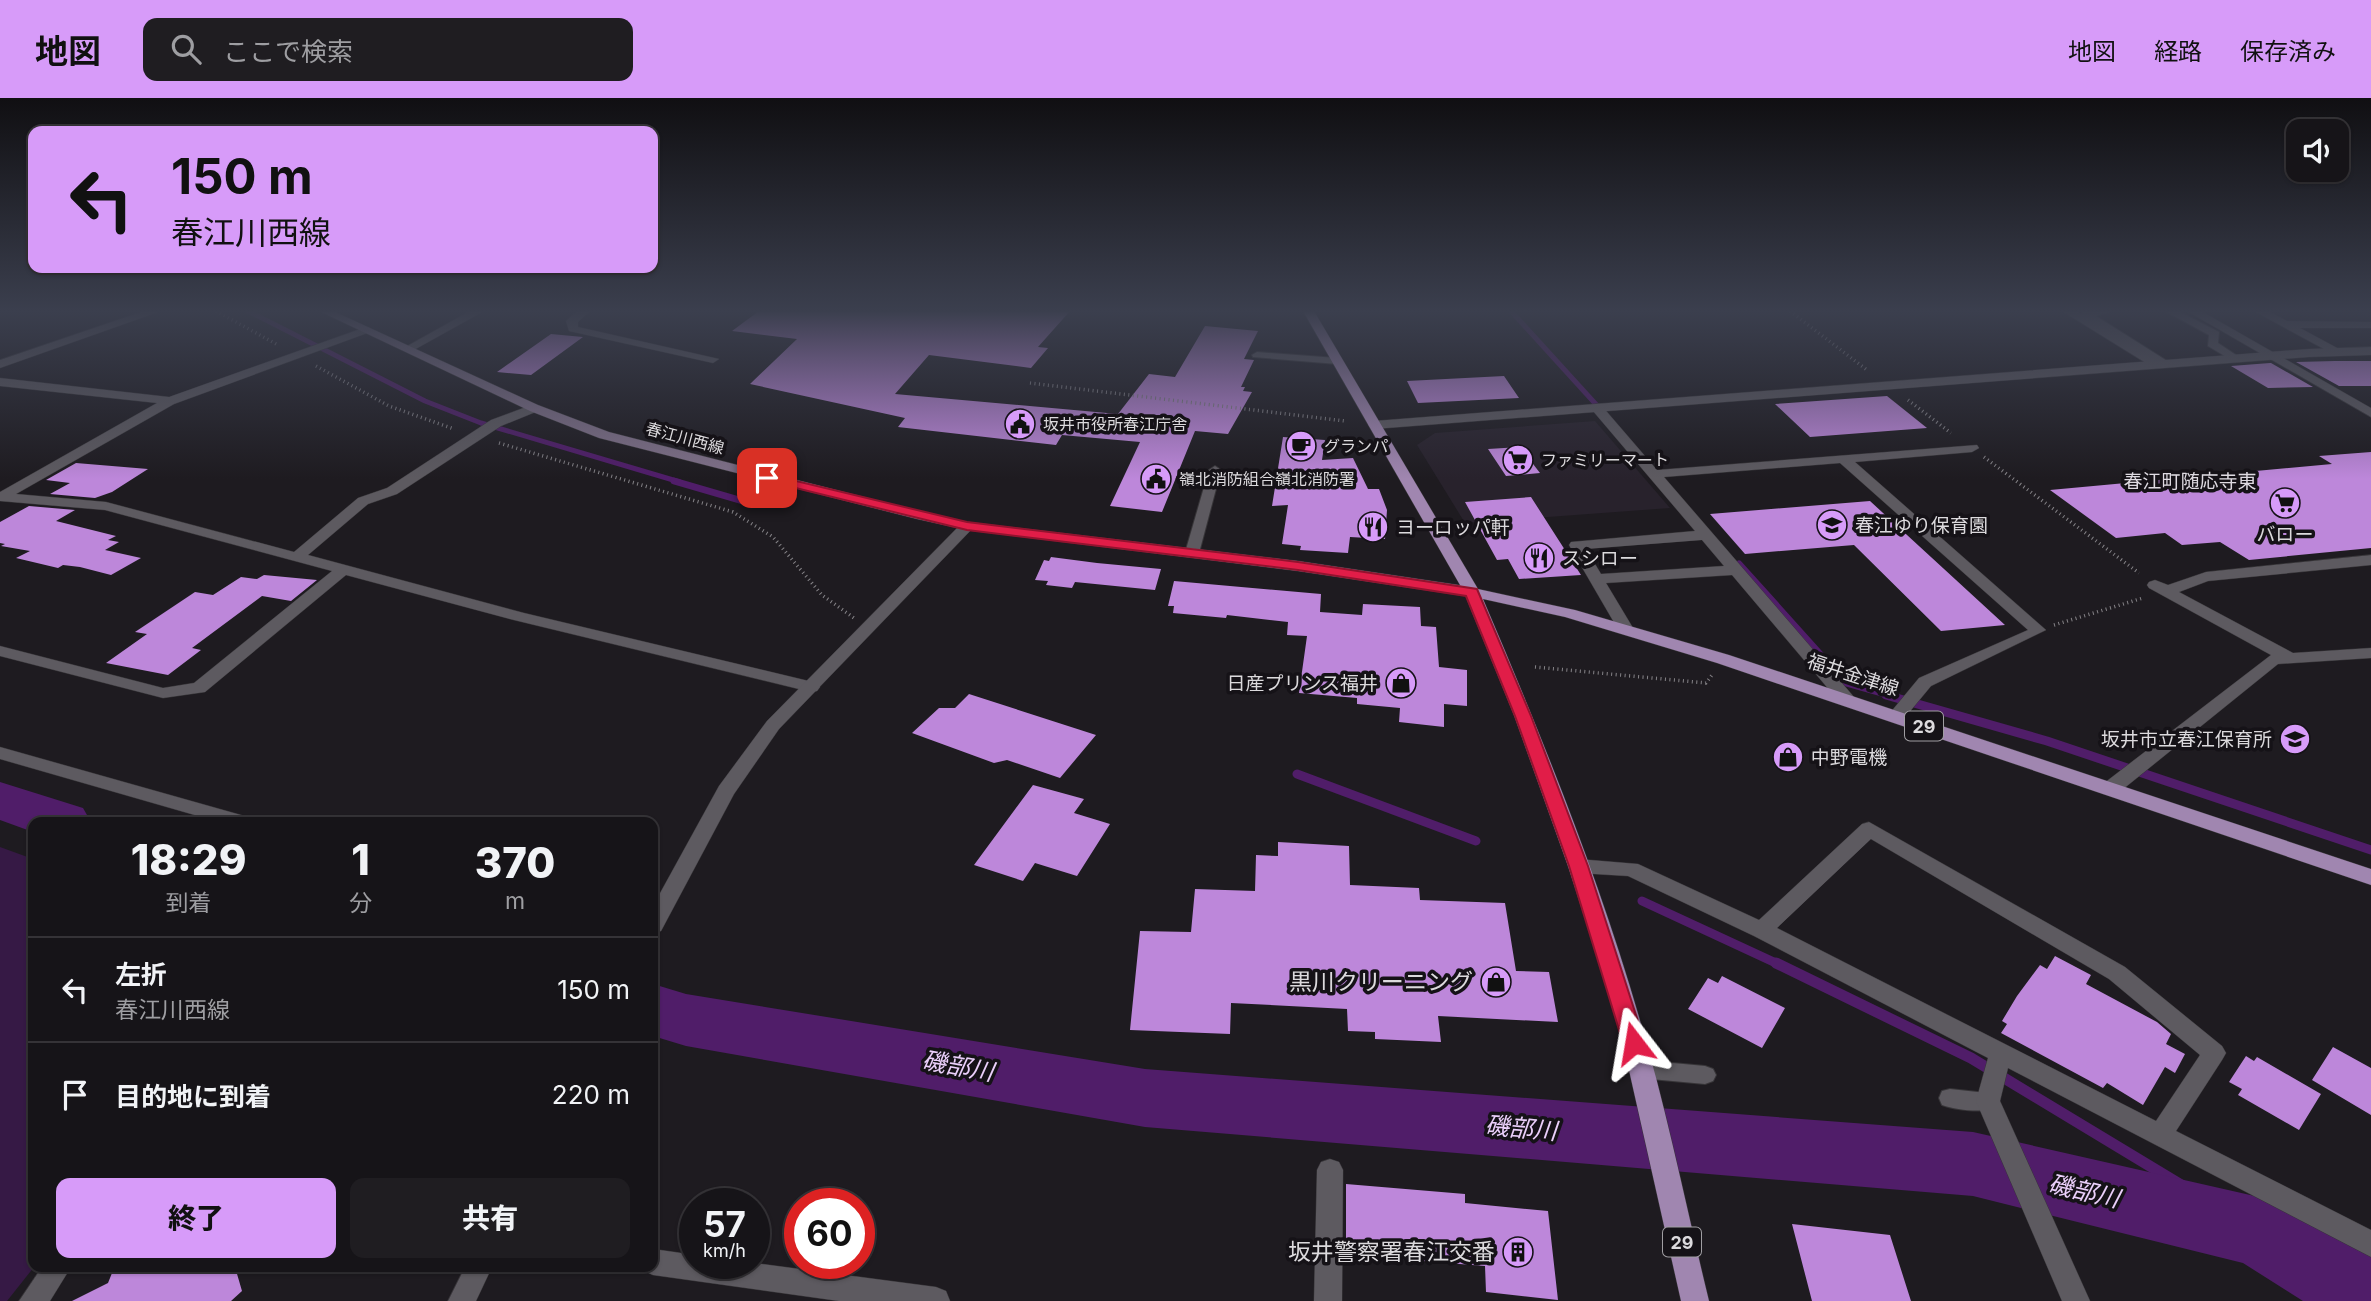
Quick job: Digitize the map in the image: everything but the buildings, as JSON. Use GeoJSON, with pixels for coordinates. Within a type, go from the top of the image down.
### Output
{"type":"FeatureCollection","features":[{"type":"Feature","properties":{"kind":"main road","name":"春江川西線"},"geometry":{"type":"LineString","coordinates":[[447,367],[534,408],[604,435],[667,453],[967,526],[1192,553],[1472,592]]}},
{"type":"Feature","properties":{"kind":"main road","name":"29"},"geometry":{"type":"LineString","coordinates":[[1341,367],[1472,592],[1523,716],[1578,866],[1628,1017],[1695,1301]]}},
{"type":"Feature","properties":{"kind":"main road","name":"福井金津線"},"geometry":{"type":"LineString","coordinates":[[1472,592],[1625,628],[1723,659],[2371,877]]}},
{"type":"Feature","properties":{"kind":"street"},"geometry":{"type":"LineString","coordinates":[[0,497],[170,401],[260,367]]}},
{"type":"Feature","properties":{"kind":"street"},"geometry":{"type":"LineString","coordinates":[[1374,425],[2121,367]]}},
{"type":"Feature","properties":{"kind":"street"},"geometry":{"type":"LineString","coordinates":[[2291,367],[2371,413]]}},
{"type":"Feature","properties":{"kind":"street"},"geometry":{"type":"LineString","coordinates":[[0,382],[170,401]]}},
{"type":"Feature","properties":{"kind":"street"},"geometry":{"type":"LineString","coordinates":[[297,557],[363,501],[391,491],[496,423],[534,408]]}},
{"type":"Feature","properties":{"kind":"street"},"geometry":{"type":"LineString","coordinates":[[1597,408],[1848,701]]}},
{"type":"Feature","properties":{"kind":"street"},"geometry":{"type":"LineString","coordinates":[[1655,474],[1972,448]]}},
{"type":"Feature","properties":{"kind":"street"},"geometry":{"type":"LineString","coordinates":[[1844,459],[2032,632],[1925,682],[1896,716]]}},
{"type":"Feature","properties":{"kind":"street"},"geometry":{"type":"LineString","coordinates":[[0,497],[106,506],[520,617],[811,687]]}},
{"type":"Feature","properties":{"kind":"street"},"geometry":{"type":"LineString","coordinates":[[658,916],[726,791],[773,725],[967,526]]}},
{"type":"Feature","properties":{"kind":"street"},"geometry":{"type":"LineString","coordinates":[[1625,628],[1576,545],[1707,535]]}},
{"type":"Feature","properties":{"kind":"street"},"geometry":{"type":"LineString","coordinates":[[2161,588],[2206,577],[2371,560]]}},
{"type":"Feature","properties":{"kind":"street"},"geometry":{"type":"LineString","coordinates":[[0,652],[163,693],[199,688],[344,569]]}},
{"type":"Feature","properties":{"kind":"street"},"geometry":{"type":"LineString","coordinates":[[1596,579],[1737,570]]}},
{"type":"Feature","properties":{"kind":"street"},"geometry":{"type":"LineString","coordinates":[[2161,588],[2290,658]]}},
{"type":"Feature","properties":{"kind":"street"},"geometry":{"type":"LineString","coordinates":[[2110,789],[2274,659],[2371,653]]}},
{"type":"Feature","properties":{"kind":"street"},"geometry":{"type":"LineString","coordinates":[[0,753],[224,817]]}},
{"type":"Feature","properties":{"kind":"street"},"geometry":{"type":"LineString","coordinates":[[1762,930],[1869,829],[2117,973],[2214,1053],[2161,1134]]}},
{"type":"Feature","properties":{"kind":"street"},"geometry":{"type":"LineString","coordinates":[[1578,866],[1631,869],[1762,930],[2371,1244]]}},
{"type":"Feature","properties":{"kind":"street"},"geometry":{"type":"LineString","coordinates":[[2001,1051],[1987,1101],[2076,1301]]}},
{"type":"Feature","properties":{"kind":"street"},"geometry":{"type":"LineString","coordinates":[[1328,1301],[1330,1170]]}},
{"type":"Feature","properties":{"kind":"street"},"geometry":{"type":"LineString","coordinates":[[658,1263],[936,1301]]}},
{"type":"Feature","properties":{"kind":"street"},"geometry":{"type":"LineString","coordinates":[[33,1301],[54,1272]]}},
{"type":"Feature","properties":{"kind":"street"},"geometry":{"type":"LineString","coordinates":[[462,1301],[476,1272]]}},
{"type":"Feature","properties":{"kind":"lane"},"geometry":{"type":"LineString","coordinates":[[1192,553],[1215,470]]}},
{"type":"Feature","properties":{"kind":"lane"},"geometry":{"type":"LineString","coordinates":[[1644,1080],[1705,1075]]}},
{"type":"Feature","properties":{"kind":"lane"},"geometry":{"type":"LineString","coordinates":[[1950,1098],[1987,1101]]}},
{"type":"Feature","properties":{"kind":"path"},"geometry":{"type":"LineString","coordinates":[[322,367],[389,406],[476,435],[715,504],[746,516],[782,545],[825,600],[842,613],[871,624]]}},
{"type":"Feature","properties":{"kind":"path"},"geometry":{"type":"LineString","coordinates":[[1864,367],[2161,588],[2153,594],[2032,632]]}},
{"type":"Feature","properties":{"kind":"path"},"geometry":{"type":"LineString","coordinates":[[1030,383],[1345,421]]}},
{"type":"Feature","properties":{"kind":"path"},"geometry":{"type":"LineString","coordinates":[[1535,667],[1706,683],[1723,659]]}},
{"type":"Feature","properties":{"kind":"shaded area"},"geometry":{"type":"Polygon","coordinates":[[[1595,421],[1670,508],[1465,523],[1417,445],[1435,433],[1595,421]]]}},
{"type":"Feature","properties":{"kind":"shaded area"},"geometry":{"type":"Polygon","coordinates":[[[0,847],[28,857],[30,1272],[7,1301],[0,1301],[0,847]]]}},
{"type":"Feature","properties":{"kind":"waterway"},"geometry":{"type":"LineString","coordinates":[[358,367],[425,401],[481,423],[680,482]]}},
{"type":"Feature","properties":{"kind":"waterway"},"geometry":{"type":"LineString","coordinates":[[1562,367],[1602,411]]}},
{"type":"Feature","properties":{"kind":"waterway"},"geometry":{"type":"LineString","coordinates":[[674,481],[753,504]]}},
{"type":"Feature","properties":{"kind":"waterway"},"geometry":{"type":"LineString","coordinates":[[1739,564],[1846,683],[1892,696]]}},
{"type":"Feature","properties":{"kind":"waterway"},"geometry":{"type":"LineString","coordinates":[[1886,695],[2047,741],[2371,850]]}},
{"type":"Feature","properties":{"kind":"waterway"},"geometry":{"type":"LineString","coordinates":[[1297,774],[1476,841]]}},
{"type":"Feature","properties":{"kind":"waterway","name":"磯部川"},"geometry":{"type":"LineString","coordinates":[[0,800],[49,817]]}},
{"type":"Feature","properties":{"kind":"waterway"},"geometry":{"type":"LineString","coordinates":[[1642,901],[1780,965]]}},
{"type":"Feature","properties":{"kind":"waterway"},"geometry":{"type":"LineString","coordinates":[[1776,963],[1971,1058],[2259,1232]]}},
{"type":"Feature","properties":{"kind":"waterway","name":"磯部川"},"geometry":{"type":"LineString","coordinates":[[658,1012],[686,1020],[1145,1098],[1973,1164],[2259,1232],[2371,1300]]}},
{"type":"Feature","properties":{"kind":"place","name":"坂井市役所春江庁舎"},"geometry":{"type":"Point","coordinates":[1020,424]}},
{"type":"Feature","properties":{"kind":"place","name":"グランパ"},"geometry":{"type":"Point","coordinates":[1301,446]}},
{"type":"Feature","properties":{"kind":"place","name":"ファミリーマート"},"geometry":{"type":"Point","coordinates":[1518,460]}},
{"type":"Feature","properties":{"kind":"place","name":"嶺北消防組合嶺北消防署"},"geometry":{"type":"Point","coordinates":[1156,479]}},
{"type":"Feature","properties":{"kind":"place","name":"バロー"},"geometry":{"type":"Point","coordinates":[2285,503]}},
{"type":"Feature","properties":{"kind":"place","name":"春江ゆり保育園"},"geometry":{"type":"Point","coordinates":[1832,525]}},
{"type":"Feature","properties":{"kind":"place","name":"ヨーロッパ軒"},"geometry":{"type":"Point","coordinates":[1373,527]}},
{"type":"Feature","properties":{"kind":"place","name":"スシロー"},"geometry":{"type":"Point","coordinates":[1539,558]}},
{"type":"Feature","properties":{"kind":"place","name":"日産プリンス福井"},"geometry":{"type":"Point","coordinates":[1401,683]}},
{"type":"Feature","properties":{"kind":"place","name":"坂井市立春江保育所"},"geometry":{"type":"Point","coordinates":[2295,739]}},
{"type":"Feature","properties":{"kind":"place","name":"中野電機"},"geometry":{"type":"Point","coordinates":[1788,757]}},
{"type":"Feature","properties":{"kind":"place","name":"黒川クリーニング"},"geometry":{"type":"Point","coordinates":[1496,982]}},
{"type":"Feature","properties":{"kind":"place","name":"坂井警察署春江交番"},"geometry":{"type":"Point","coordinates":[1518,1252]}},
{"type":"Feature","properties":{"kind":"district","name":"春江町随応寺東"},"geometry":{"type":"Point","coordinates":[2190,481]}},
{"type":"Feature","properties":{"kind":"route"},"geometry":{"type":"LineString","coordinates":[[767,478],[967,526],[1298,566],[1472,592],[1523,716],[1578,866],[1628,1017],[1634,1043]]}}]}
